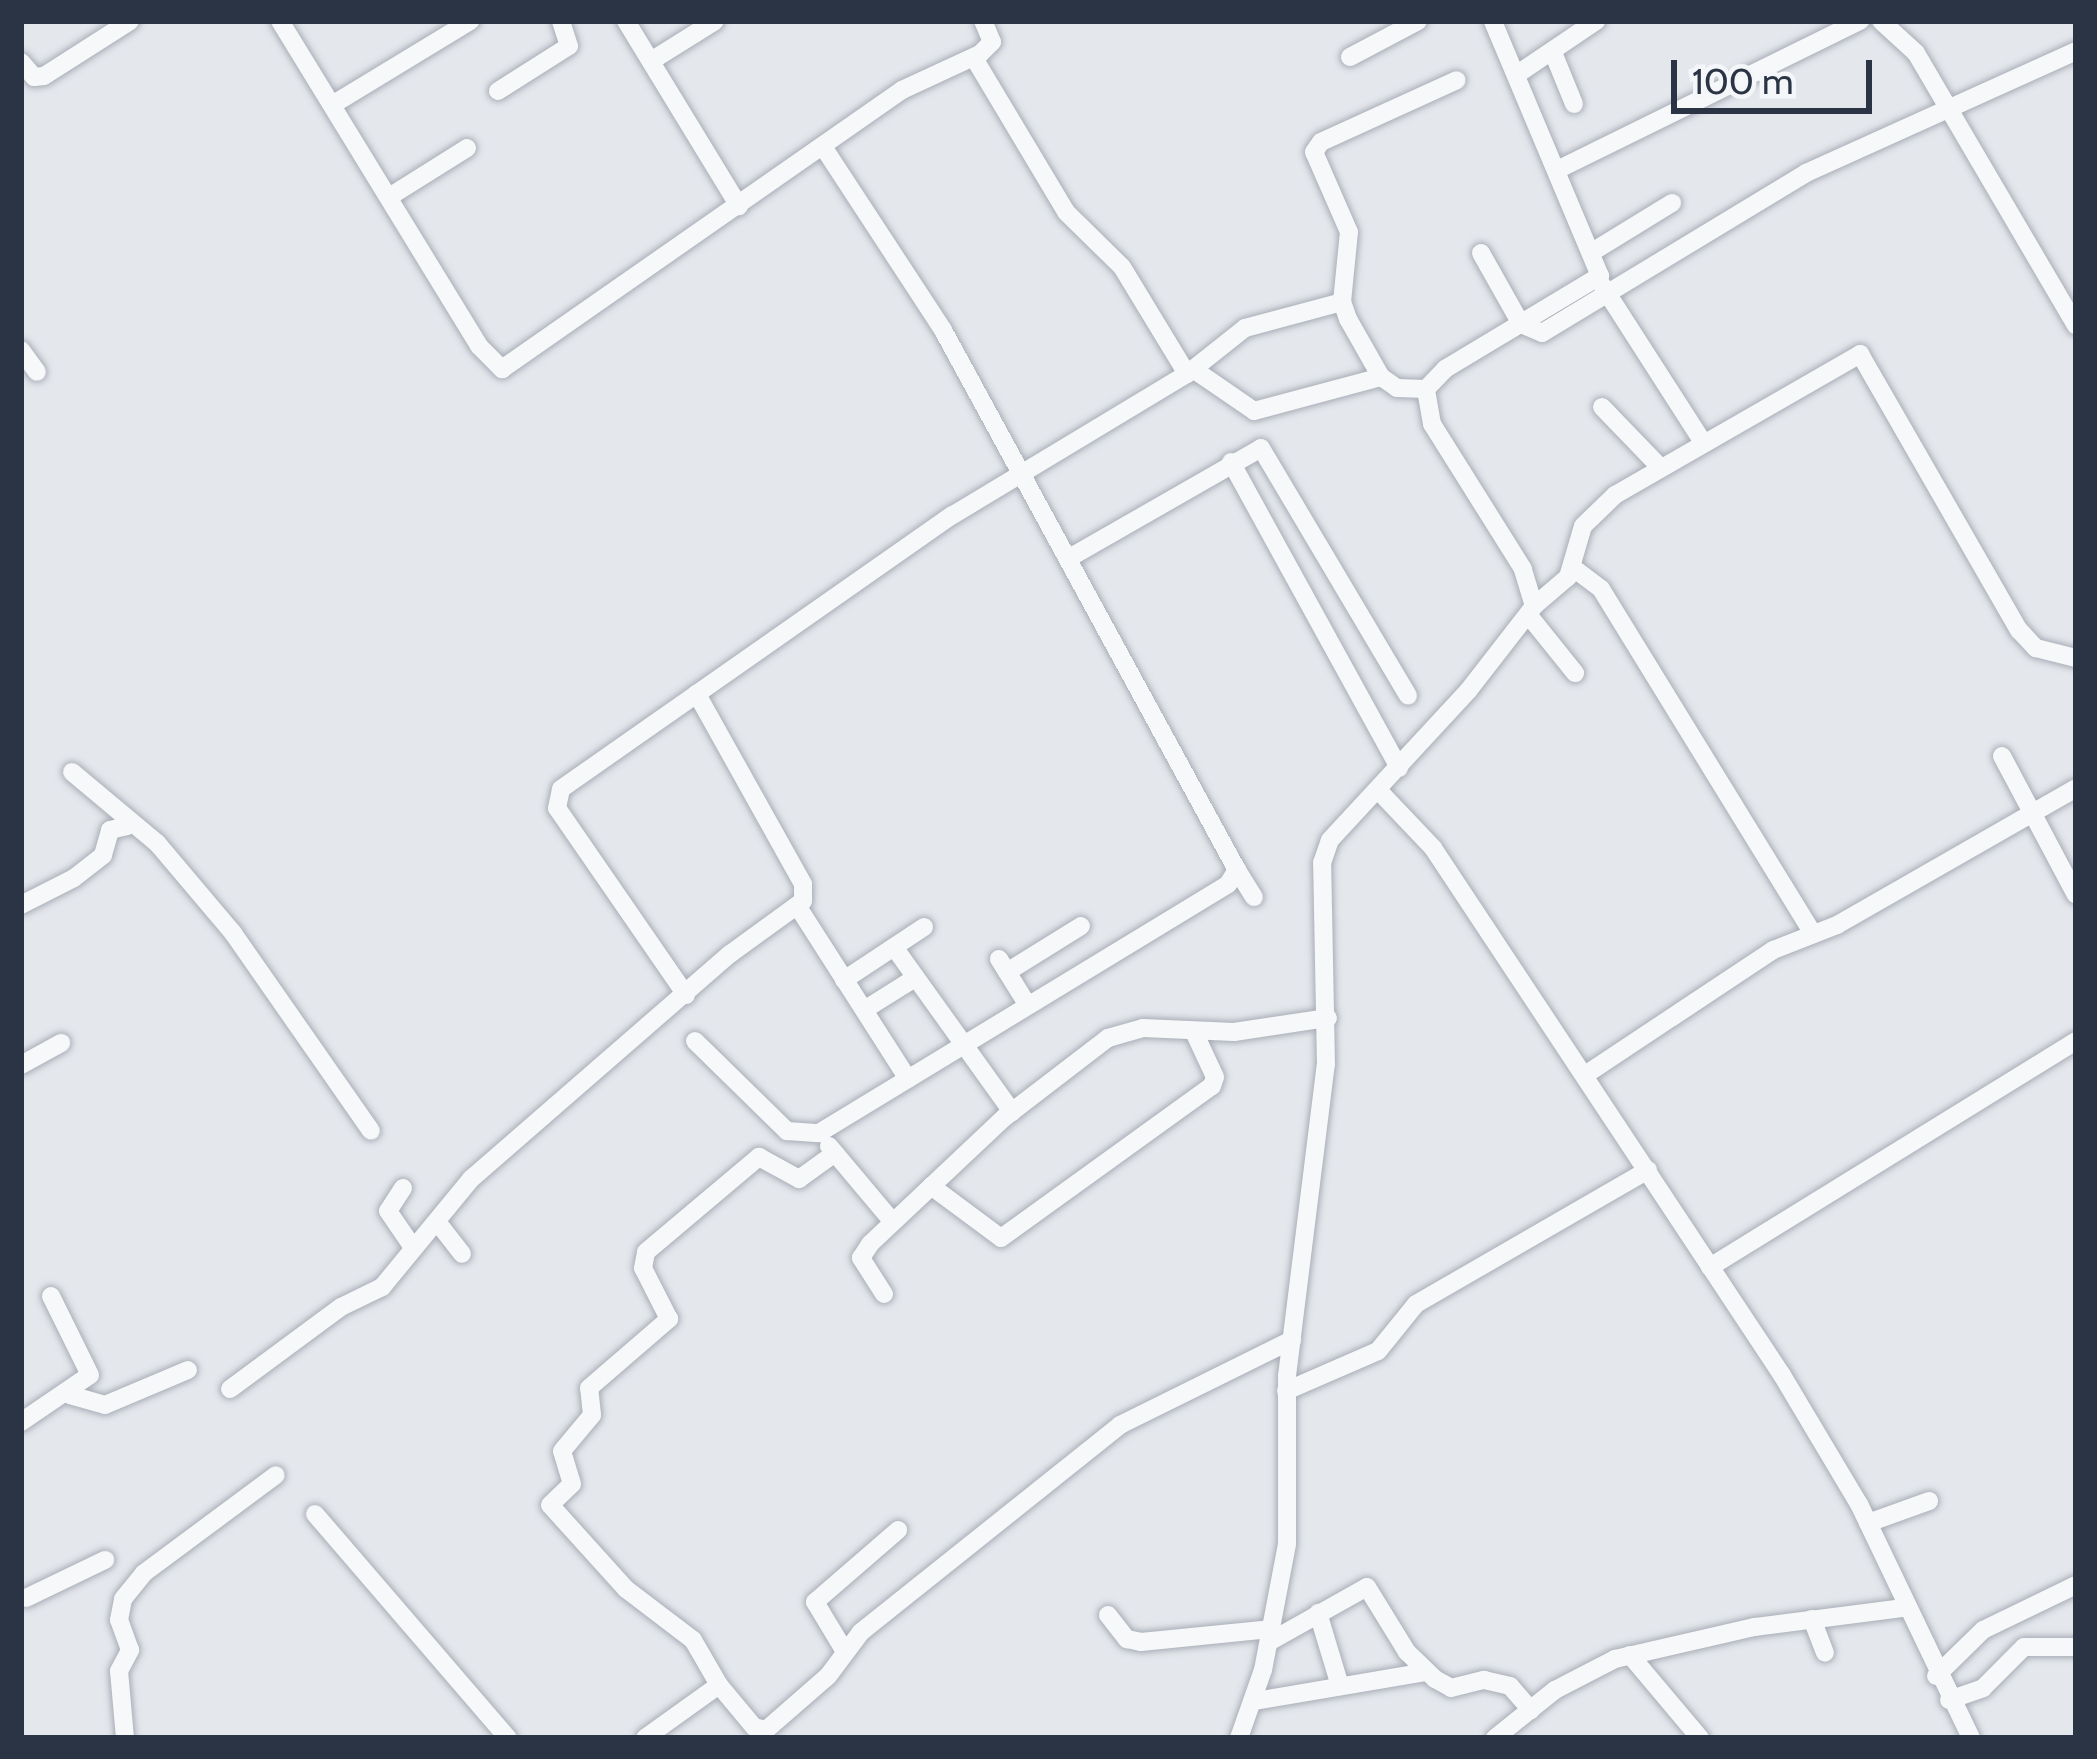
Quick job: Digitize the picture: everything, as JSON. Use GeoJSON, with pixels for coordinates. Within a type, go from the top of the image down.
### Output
{"type":"FeatureCollection","features":[{"type":"Feature","properties":{"kind":"street"},"geometry":{"type":"LineString","coordinates":[[21,62],[34,77],[44,76],[130,21]]}},
{"type":"Feature","properties":{"kind":"street"},"geometry":{"type":"LineString","coordinates":[[280,21],[478,346],[502,369],[902,90],[974,58],[992,42],[983,21]]}},
{"type":"Feature","properties":{"kind":"street"},"geometry":{"type":"LineString","coordinates":[[332,106],[470,21]]}},
{"type":"Feature","properties":{"kind":"street"},"geometry":{"type":"LineString","coordinates":[[498,91],[569,46],[561,21]]}},
{"type":"Feature","properties":{"kind":"street"},"geometry":{"type":"LineString","coordinates":[[626,21],[739,206]]}},
{"type":"Feature","properties":{"kind":"street"},"geometry":{"type":"LineString","coordinates":[[651,61],[715,21]]}},
{"type":"Feature","properties":{"kind":"street"},"geometry":{"type":"LineString","coordinates":[[1372,21],[1382,40]]}},
{"type":"Feature","properties":{"kind":"street"},"geometry":{"type":"LineString","coordinates":[[1350,57],[1418,21]]}},
{"type":"Feature","properties":{"kind":"street"},"geometry":{"type":"LineString","coordinates":[[1493,21],[1604,288],[1702,441]]}},
{"type":"Feature","properties":{"kind":"street"},"geometry":{"type":"LineString","coordinates":[[1516,75],[1554,55],[1567,34],[1596,21]]}},
{"type":"Feature","properties":{"kind":"street"},"geometry":{"type":"LineString","coordinates":[[1558,170],[1860,21]]}},
{"type":"Feature","properties":{"kind":"street"},"geometry":{"type":"LineString","coordinates":[[1881,21],[1904,34],[2076,326]]}},
{"type":"Feature","properties":{"kind":"street"},"geometry":{"type":"LineString","coordinates":[[1457,80],[1315,147],[1349,232],[1342,302],[1381,377],[1397,388],[1426,388],[1521,324],[1604,288],[1806,172],[1946,105],[2076,51]]}},
{"type":"Feature","properties":{"kind":"street"},"geometry":{"type":"LineString","coordinates":[[1554,55],[1574,104]]}},
{"type":"Feature","properties":{"kind":"street"},"geometry":{"type":"LineString","coordinates":[[974,58],[1058,201],[1121,267],[1190,371],[1254,411],[1381,377]]}},
{"type":"Feature","properties":{"kind":"street"},"geometry":{"type":"LineString","coordinates":[[389,197],[466,148]]}},
{"type":"Feature","properties":{"kind":"street"},"geometry":{"type":"LineString","coordinates":[[824,148],[919,289],[1254,897]]}},
{"type":"Feature","properties":{"kind":"street"},"geometry":{"type":"LineString","coordinates":[[1592,252],[1672,203]]}},
{"type":"Feature","properties":{"kind":"street"},"geometry":{"type":"LineString","coordinates":[[1481,253],[1521,324]]}},
{"type":"Feature","properties":{"kind":"street"},"geometry":{"type":"LineString","coordinates":[[686,995],[555,801],[585,770],[1021,470],[1190,371],[1258,321],[1342,302]]}},
{"type":"Feature","properties":{"kind":"street"},"geometry":{"type":"LineString","coordinates":[[21,350],[37,372]]}},
{"type":"Feature","properties":{"kind":"street"},"geometry":{"type":"LineString","coordinates":[[1240,1738],[1271,1636],[1287,1544],[1286,1391],[1328,1018],[1322,863],[1330,840],[1399,768],[1572,567],[1583,526],[1660,466],[1846,359],[1866,357],[2019,631],[2036,648],[2076,658]]}},
{"type":"Feature","properties":{"kind":"street"},"geometry":{"type":"LineString","coordinates":[[1426,388],[1432,424],[1522,569],[1532,612],[1575,673]]}},
{"type":"Feature","properties":{"kind":"street"},"geometry":{"type":"LineString","coordinates":[[1602,407],[1660,466]]}},
{"type":"Feature","properties":{"kind":"street"},"geometry":{"type":"LineString","coordinates":[[1069,558],[1257,448],[1273,458],[1408,696]]}},
{"type":"Feature","properties":{"kind":"street"},"geometry":{"type":"LineString","coordinates":[[1231,462],[1399,768]]}},
{"type":"Feature","properties":{"kind":"street"},"geometry":{"type":"LineString","coordinates":[[1572,567],[1611,604],[1813,934]]}},
{"type":"Feature","properties":{"kind":"street"},"geometry":{"type":"LineString","coordinates":[[230,1389],[341,1306],[382,1287],[471,1179],[686,995],[798,907],[803,884],[697,694]]}},
{"type":"Feature","properties":{"kind":"street"},"geometry":{"type":"LineString","coordinates":[[2002,756],[2076,895]]}},
{"type":"Feature","properties":{"kind":"street"},"geometry":{"type":"LineString","coordinates":[[72,772],[128,826],[157,843],[233,933],[371,1131]]}},
{"type":"Feature","properties":{"kind":"street"},"geometry":{"type":"LineString","coordinates":[[1585,1075],[1773,950],[1813,934],[2076,788]]}},
{"type":"Feature","properties":{"kind":"street"},"geometry":{"type":"LineString","coordinates":[[1378,790],[1433,848],[1710,1267],[1868,1523],[1903,1608],[1971,1738]]}},
{"type":"Feature","properties":{"kind":"street"},"geometry":{"type":"LineString","coordinates":[[21,904],[100,858],[110,830],[128,826]]}},
{"type":"Feature","properties":{"kind":"street"},"geometry":{"type":"LineString","coordinates":[[695,1041],[787,1131],[818,1133],[1228,884],[1238,870]]}},
{"type":"Feature","properties":{"kind":"street"},"geometry":{"type":"LineString","coordinates":[[798,907],[908,1079]]}},
{"type":"Feature","properties":{"kind":"street"},"geometry":{"type":"LineString","coordinates":[[1027,1004],[1003,965],[1081,926]]}},
{"type":"Feature","properties":{"kind":"street"},"geometry":{"type":"LineString","coordinates":[[844,980],[924,927]]}},
{"type":"Feature","properties":{"kind":"street"},"geometry":{"type":"LineString","coordinates":[[894,947],[1012,1112]]}},
{"type":"Feature","properties":{"kind":"street"},"geometry":{"type":"LineString","coordinates":[[864,1010],[915,977]]}},
{"type":"Feature","properties":{"kind":"street"},"geometry":{"type":"LineString","coordinates":[[884,1294],[861,1258],[892,1221],[1012,1112],[1108,1038],[1143,1028],[1195,1032],[1328,1018]]}},
{"type":"Feature","properties":{"kind":"street"},"geometry":{"type":"LineString","coordinates":[[931,1186],[1001,1238],[1212,1086],[1215,1077],[1195,1032]]}},
{"type":"Feature","properties":{"kind":"street"},"geometry":{"type":"LineString","coordinates":[[1710,1267],[2076,1042]]}},
{"type":"Feature","properties":{"kind":"street"},"geometry":{"type":"LineString","coordinates":[[21,1065],[61,1043]]}},
{"type":"Feature","properties":{"kind":"street"},"geometry":{"type":"LineString","coordinates":[[818,1133],[892,1221]]}},
{"type":"Feature","properties":{"kind":"street"},"geometry":{"type":"LineString","coordinates":[[836,1154],[800,1179],[764,1155],[646,1252],[643,1268],[670,1315],[590,1388],[592,1414],[562,1451],[572,1484],[550,1505],[626,1588],[693,1640],[719,1685],[763,1735],[828,1676],[844,1650],[1120,1425],[1292,1340]]}},
{"type":"Feature","properties":{"kind":"street"},"geometry":{"type":"LineString","coordinates":[[1286,1391],[1378,1351],[1416,1304],[1648,1170]]}},
{"type":"Feature","properties":{"kind":"street"},"geometry":{"type":"LineString","coordinates":[[403,1188],[388,1210],[412,1246]]}},
{"type":"Feature","properties":{"kind":"street"},"geometry":{"type":"LineString","coordinates":[[438,1223],[463,1255]]}},
{"type":"Feature","properties":{"kind":"street"},"geometry":{"type":"LineString","coordinates":[[21,1422],[70,1394],[90,1375],[90,1363],[51,1296]]}},
{"type":"Feature","properties":{"kind":"street"},"geometry":{"type":"LineString","coordinates":[[70,1394],[105,1405],[188,1370]]}},
{"type":"Feature","properties":{"kind":"street"},"geometry":{"type":"LineString","coordinates":[[125,1738],[119,1671],[130,1650],[119,1620],[123,1599],[144,1573],[276,1475]]}},
{"type":"Feature","properties":{"kind":"street"},"geometry":{"type":"LineString","coordinates":[[1868,1523],[1929,1501]]}},
{"type":"Feature","properties":{"kind":"street"},"geometry":{"type":"LineString","coordinates":[[315,1514],[508,1738]]}},
{"type":"Feature","properties":{"kind":"street"},"geometry":{"type":"LineString","coordinates":[[844,1650],[815,1602],[898,1530]]}},
{"type":"Feature","properties":{"kind":"street"},"geometry":{"type":"LineString","coordinates":[[22,1599],[106,1560]]}},
{"type":"Feature","properties":{"kind":"street"},"geometry":{"type":"LineString","coordinates":[[1936,1676],[1983,1630],[2076,1586]]}},
{"type":"Feature","properties":{"kind":"street"},"geometry":{"type":"LineString","coordinates":[[1108,1615],[1127,1639],[1141,1642],[1271,1636],[1370,1588],[1426,1672],[1450,1688],[1484,1679],[1510,1686],[1531,1711]]}},
{"type":"Feature","properties":{"kind":"street"},"geometry":{"type":"LineString","coordinates":[[1495,1738],[1582,1673],[1630,1655],[1812,1619],[1903,1608]]}},
{"type":"Feature","properties":{"kind":"street"},"geometry":{"type":"LineString","coordinates":[[1318,1613],[1340,1686]]}},
{"type":"Feature","properties":{"kind":"street"},"geometry":{"type":"LineString","coordinates":[[1812,1619],[1825,1653]]}},
{"type":"Feature","properties":{"kind":"street"},"geometry":{"type":"LineString","coordinates":[[1949,1700],[1983,1688],[2024,1647],[2076,1647]]}},
{"type":"Feature","properties":{"kind":"street"},"geometry":{"type":"LineString","coordinates":[[1630,1655],[1700,1738]]}},
{"type":"Feature","properties":{"kind":"street"},"geometry":{"type":"LineString","coordinates":[[1255,1701],[1426,1672]]}},
{"type":"Feature","properties":{"kind":"street"},"geometry":{"type":"LineString","coordinates":[[645,1738],[719,1685]]}}]}
